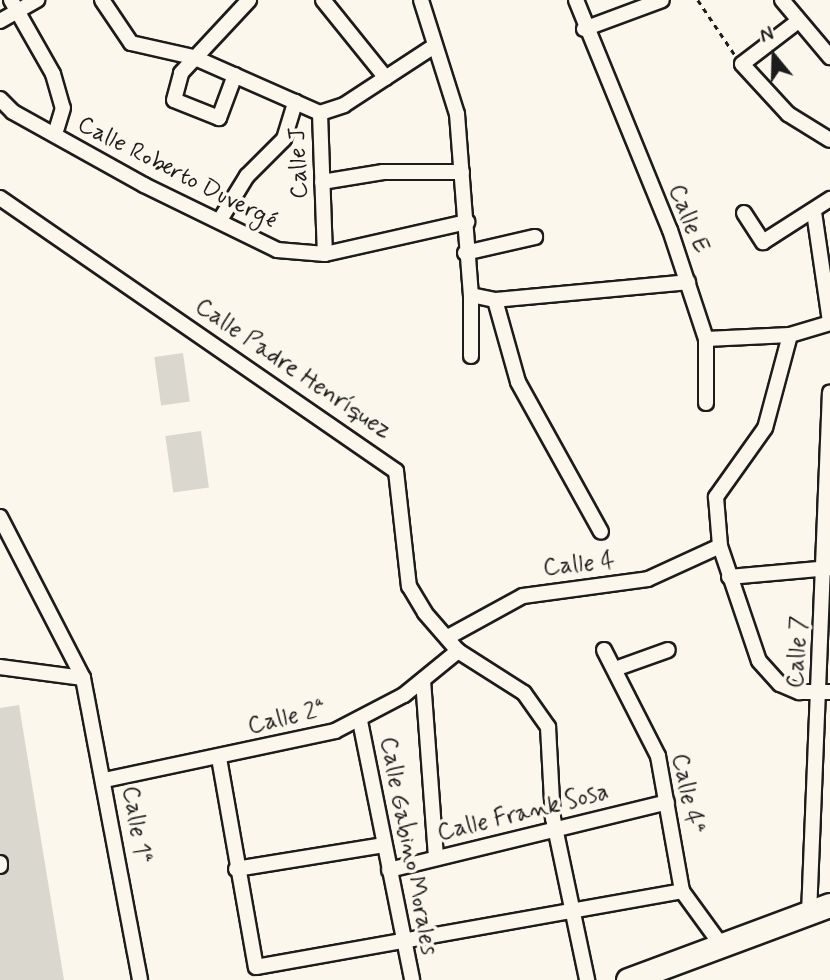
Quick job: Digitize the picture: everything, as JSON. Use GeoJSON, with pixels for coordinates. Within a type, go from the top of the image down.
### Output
{"type":"FeatureCollection","features":[{"type":"Feature","properties":{"kind":"main road"},"geometry":{"type":"LineString","coordinates":[[640,978],[820,909]]}},
{"type":"Feature","properties":{"kind":"street"},"geometry":{"type":"LineString","coordinates":[[0,21],[14,5],[37,0]]}},
{"type":"Feature","properties":{"kind":"street"},"geometry":{"type":"LineString","coordinates":[[102,0],[131,43],[194,57],[320,113],[386,78],[431,48]]}},
{"type":"Feature","properties":{"kind":"street"},"geometry":{"type":"LineString","coordinates":[[235,75],[223,116],[177,105],[181,73],[249,0]]}},
{"type":"Feature","properties":{"kind":"street"},"geometry":{"type":"LineString","coordinates":[[323,0],[386,78]]}},
{"type":"Feature","properties":{"kind":"street"},"geometry":{"type":"LineString","coordinates":[[421,0],[431,48],[457,114],[467,222],[465,253],[471,295],[471,356]]}},
{"type":"Feature","properties":{"kind":"street","name":"Calle E"},"geometry":{"type":"LineString","coordinates":[[576,0],[584,29],[688,282],[706,340],[706,403]]}},
{"type":"Feature","properties":{"kind":"street"},"geometry":{"type":"LineString","coordinates":[[782,0],[797,22],[830,57]]}},
{"type":"Feature","properties":{"kind":"street"},"geometry":{"type":"LineString","coordinates":[[584,29],[658,1]]}},
{"type":"Feature","properties":{"kind":"street"},"geometry":{"type":"LineString","coordinates":[[14,5],[63,107],[55,135]]}},
{"type":"Feature","properties":{"kind":"street"},"geometry":{"type":"LineString","coordinates":[[797,22],[741,64],[788,114],[830,140]]}},
{"type":"Feature","properties":{"kind":"street","name":"Calle Roberto Duvergé"},"geometry":{"type":"LineString","coordinates":[[0,99],[55,135],[277,250],[325,254],[467,222]]}},
{"type":"Feature","properties":{"kind":"street"},"geometry":{"type":"LineString","coordinates":[[220,220],[247,176],[284,139],[295,102]]}},
{"type":"Feature","properties":{"kind":"street","name":"Calle J"},"geometry":{"type":"LineString","coordinates":[[320,113],[325,254]]}},
{"type":"Feature","properties":{"kind":"street"},"geometry":{"type":"LineString","coordinates":[[322,182],[383,172],[462,172]]}},
{"type":"Feature","properties":{"kind":"street","name":"Calle Padre Henríquez"},"geometry":{"type":"LineString","coordinates":[[0,198],[380,455],[396,471],[409,586],[458,651],[524,693],[539,710],[551,744],[555,829],[587,980]]}},
{"type":"Feature","properties":{"kind":"street"},"geometry":{"type":"LineString","coordinates":[[744,213],[763,242],[830,200]]}},
{"type":"Feature","properties":{"kind":"street"},"geometry":{"type":"LineString","coordinates":[[706,340],[790,335],[830,322],[814,212]]}},
{"type":"Feature","properties":{"kind":"street"},"geometry":{"type":"LineString","coordinates":[[465,253],[535,237]]}},
{"type":"Feature","properties":{"kind":"street"},"geometry":{"type":"LineString","coordinates":[[471,295],[495,300],[688,282]]}},
{"type":"Feature","properties":{"kind":"street"},"geometry":{"type":"LineString","coordinates":[[495,300],[518,382],[601,532]]}},
{"type":"Feature","properties":{"kind":"street"},"geometry":{"type":"LineString","coordinates":[[790,335],[765,428],[716,496],[720,546],[759,661],[780,684],[799,692],[825,691]]}},
{"type":"Feature","properties":{"kind":"street","name":"Calle 7"},"geometry":{"type":"LineString","coordinates":[[820,909],[811,772],[825,691],[830,393]]}},
{"type":"Feature","properties":{"kind":"street","name":"Calle 1ª"},"geometry":{"type":"LineString","coordinates":[[0,517],[83,678],[105,780],[139,980]]}},
{"type":"Feature","properties":{"kind":"street","name":"Calle 4"},"geometry":{"type":"LineString","coordinates":[[448,637],[523,596],[648,579],[720,546]]}},
{"type":"Feature","properties":{"kind":"street"},"geometry":{"type":"LineString","coordinates":[[729,577],[827,568]]}},
{"type":"Feature","properties":{"kind":"street","name":"Calle 4ª"},"geometry":{"type":"LineString","coordinates":[[604,650],[658,756],[682,891],[722,946]]}},
{"type":"Feature","properties":{"kind":"street"},"geometry":{"type":"LineString","coordinates":[[615,669],[668,650]]}},
{"type":"Feature","properties":{"kind":"street","name":"Calle 2ª"},"geometry":{"type":"LineString","coordinates":[[105,780],[219,758],[360,721],[423,680],[458,651]]}},
{"type":"Feature","properties":{"kind":"street"},"geometry":{"type":"LineString","coordinates":[[0,667],[83,678]]}},
{"type":"Feature","properties":{"kind":"street"},"geometry":{"type":"LineString","coordinates":[[423,680],[436,858]]}},
{"type":"Feature","properties":{"kind":"street","name":"Calle Gabino Morales"},"geometry":{"type":"LineString","coordinates":[[360,721],[412,980]]}},
{"type":"Feature","properties":{"kind":"street"},"geometry":{"type":"LineString","coordinates":[[219,758],[253,966],[405,940],[483,922],[573,914],[682,891]]}},
{"type":"Feature","properties":{"kind":"street","name":"Calle Frank Sosa"},"geometry":{"type":"LineString","coordinates":[[389,870],[667,802]]}},
{"type":"Feature","properties":{"kind":"street"},"geometry":{"type":"LineString","coordinates":[[236,869],[384,845]]}},
{"type":"Feature","properties":{"kind":"path"},"geometry":{"type":"LineString","coordinates":[[698,0],[741,64]]}},
{"type":"Feature","properties":{"kind":"shaded area"},"geometry":{"type":"Polygon","coordinates":[[[183,353],[190,402],[161,406],[154,357],[183,353]]]}},
{"type":"Feature","properties":{"kind":"shaded area"},"geometry":{"type":"Polygon","coordinates":[[[201,431],[209,487],[173,492],[165,436],[201,431]]]}},
{"type":"Feature","properties":{"kind":"shaded area"},"geometry":{"type":"Polygon","coordinates":[[[19,705],[64,980],[0,980],[0,708],[19,705]]]}}]}
